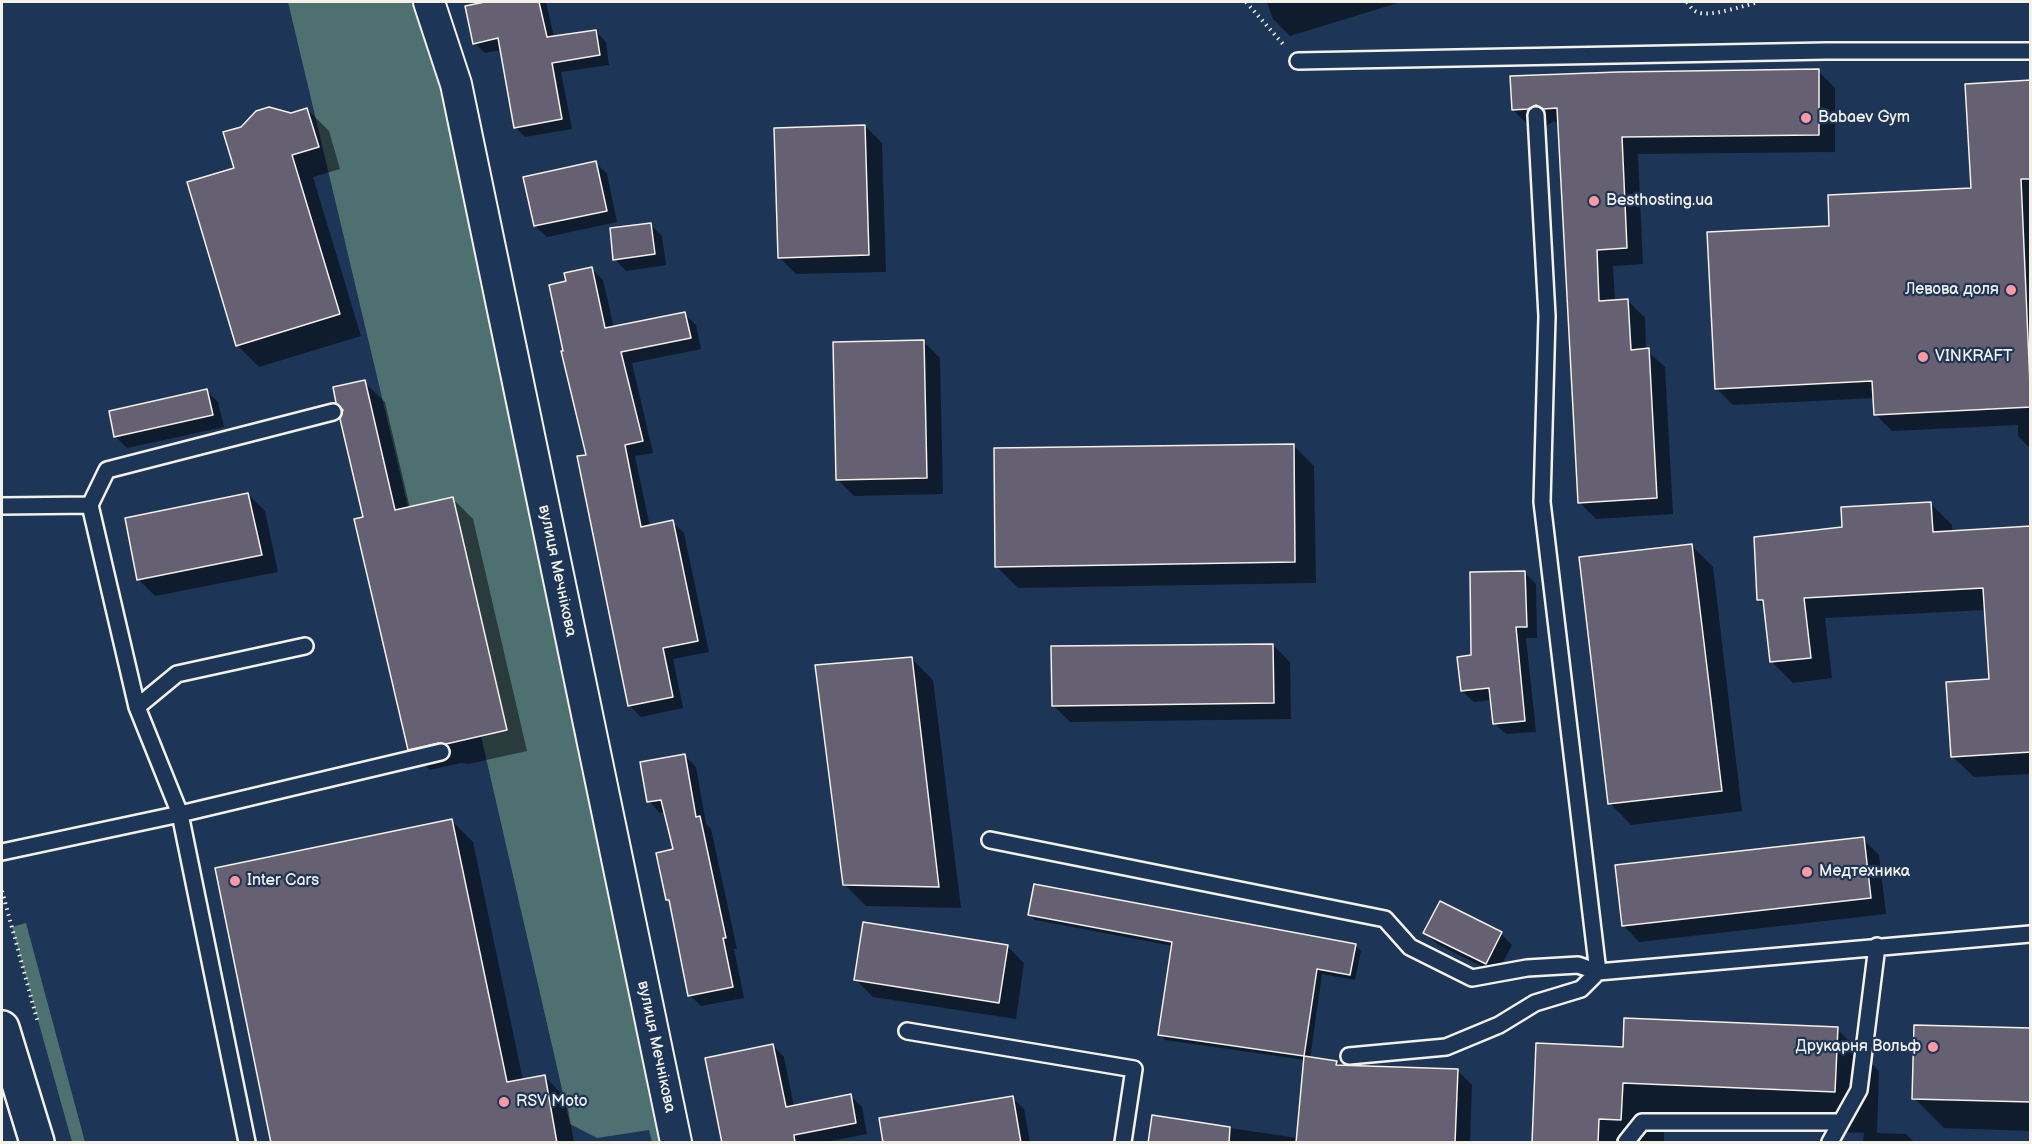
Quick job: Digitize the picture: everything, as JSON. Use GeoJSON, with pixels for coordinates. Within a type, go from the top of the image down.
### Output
{"type":"FeatureCollection","features":[{"type":"Feature","properties":{"kind":"highway"},"geometry":{"type":"LineString","coordinates":[[2,1028],[37,1143]]}},
{"type":"Feature","properties":{"kind":"street","name":"вулиця Мечнікова"},"geometry":{"type":"LineString","coordinates":[[429,2],[456,84],[676,1143]]}},
{"type":"Feature","properties":{"kind":"lane"},"geometry":{"type":"LineString","coordinates":[[1298,61],[1814,51],[2031,51]]}},
{"type":"Feature","properties":{"kind":"lane"},"geometry":{"type":"LineString","coordinates":[[1536,115],[1547,316],[1542,502],[1598,972]]}},
{"type":"Feature","properties":{"kind":"lane"},"geometry":{"type":"LineString","coordinates":[[247,1143],[180,814],[137,707],[90,505],[107,471],[333,412]]}},
{"type":"Feature","properties":{"kind":"lane"},"geometry":{"type":"LineString","coordinates":[[2,506],[90,505]]}},
{"type":"Feature","properties":{"kind":"lane"},"geometry":{"type":"LineString","coordinates":[[137,707],[177,674],[305,646]]}},
{"type":"Feature","properties":{"kind":"lane"},"geometry":{"type":"LineString","coordinates":[[2,852],[180,814],[441,752]]}},
{"type":"Feature","properties":{"kind":"lane"},"geometry":{"type":"LineString","coordinates":[[990,840],[1385,919],[1410,947],[1472,978],[1527,968],[1578,965],[1598,972],[2031,934]]}},
{"type":"Feature","properties":{"kind":"lane"},"geometry":{"type":"LineString","coordinates":[[1830,1143],[1859,1090],[1877,946]]}},
{"type":"Feature","properties":{"kind":"lane"},"geometry":{"type":"LineString","coordinates":[[1349,1056],[1446,1047],[1499,1025],[1535,1003],[1581,989],[1598,972]]}},
{"type":"Feature","properties":{"kind":"lane"},"geometry":{"type":"LineString","coordinates":[[907,1031],[1134,1069],[1123,1143]]}},
{"type":"Feature","properties":{"kind":"lane"},"geometry":{"type":"LineString","coordinates":[[1626,1143],[1642,1122],[1841,1122]]}},
{"type":"Feature","properties":{"kind":"path"},"geometry":{"type":"LineString","coordinates":[[1246,2],[1298,61]]}},
{"type":"Feature","properties":{"kind":"path"},"geometry":{"type":"LineString","coordinates":[[1687,2],[1699,14],[1709,14],[1759,2]]}},
{"type":"Feature","properties":{"kind":"path"},"geometry":{"type":"LineString","coordinates":[[2,891],[40,1029]]}},
{"type":"Feature","properties":{"kind":"green space"},"geometry":{"type":"Polygon","coordinates":[[[288,2],[429,2],[676,1142],[652,1142],[649,1130],[597,1138],[570,1124],[481,736],[453,497],[408,507],[288,2]]]}},
{"type":"Feature","properties":{"kind":"green space"},"geometry":{"type":"Polygon","coordinates":[[[26,923],[85,1142],[72,1142],[12,927],[26,923]]]}},
{"type":"Feature","properties":{"kind":"building"},"geometry":{"type":"Polygon","coordinates":[[[485,2],[539,2],[547,37],[596,30],[600,55],[552,63],[562,119],[514,128],[498,38],[473,44],[465,6],[485,2]]]}},
{"type":"Feature","properties":{"kind":"building"},"geometry":{"type":"Polygon","coordinates":[[[1819,69],[1819,135],[1622,137],[1627,248],[1597,250],[1599,301],[1628,299],[1631,350],[1649,348],[1657,498],[1578,503],[1557,108],[1543,109],[1536,105],[1528,109],[1512,110],[1510,76],[1819,69]]]}},
{"type":"Feature","properties":{"kind":"building"},"geometry":{"type":"Polygon","coordinates":[[[2031,80],[2031,179],[2021,179],[2031,407],[1874,415],[1872,381],[1715,389],[1707,232],[1829,226],[1828,195],[1971,188],[1965,84],[2031,80]]]}},
{"type":"Feature","properties":{"kind":"building"},"geometry":{"type":"Polygon","coordinates":[[[269,107],[291,113],[307,108],[319,147],[292,155],[340,314],[236,346],[187,182],[234,168],[223,132],[241,127],[256,111],[269,107]]]}},
{"type":"Feature","properties":{"kind":"building"},"geometry":{"type":"Polygon","coordinates":[[[865,125],[869,255],[778,258],[774,128],[865,125]]]}},
{"type":"Feature","properties":{"kind":"building"},"geometry":{"type":"Polygon","coordinates":[[[596,161],[607,211],[534,226],[523,177],[596,161]]]}},
{"type":"Feature","properties":{"kind":"building"},"geometry":{"type":"Polygon","coordinates":[[[651,223],[655,254],[613,260],[610,228],[651,223]]]}},
{"type":"Feature","properties":{"kind":"building"},"geometry":{"type":"Polygon","coordinates":[[[592,267],[605,328],[685,312],[691,338],[621,352],[643,441],[625,445],[641,527],[673,520],[698,641],[663,648],[673,697],[628,706],[577,456],[586,455],[561,351],[563,351],[549,285],[566,281],[564,273],[592,267]]]}},
{"type":"Feature","properties":{"kind":"building"},"geometry":{"type":"Polygon","coordinates":[[[924,340],[927,478],[836,480],[833,342],[924,340]]]}},
{"type":"Feature","properties":{"kind":"building"},"geometry":{"type":"Polygon","coordinates":[[[365,380],[395,510],[453,497],[507,730],[408,750],[354,519],[363,517],[340,419],[343,410],[336,403],[333,387],[365,380]]]}},
{"type":"Feature","properties":{"kind":"building"},"geometry":{"type":"Polygon","coordinates":[[[207,389],[213,415],[114,437],[109,411],[207,389]]]}},
{"type":"Feature","properties":{"kind":"building"},"geometry":{"type":"Polygon","coordinates":[[[1294,444],[1295,562],[995,567],[994,448],[1294,444]]]}},
{"type":"Feature","properties":{"kind":"building"},"geometry":{"type":"Polygon","coordinates":[[[248,493],[262,555],[137,580],[125,518],[248,493]]]}},
{"type":"Feature","properties":{"kind":"building"},"geometry":{"type":"Polygon","coordinates":[[[1931,502],[1933,532],[2031,526],[2031,752],[1951,757],[1946,682],[1989,679],[1983,588],[1804,598],[1811,658],[1770,662],[1763,600],[1757,600],[1754,537],[1842,527],[1841,507],[1931,502]]]}},
{"type":"Feature","properties":{"kind":"building"},"geometry":{"type":"Polygon","coordinates":[[[1692,544],[1722,791],[1608,804],[1579,557],[1692,544]]]}},
{"type":"Feature","properties":{"kind":"building"},"geometry":{"type":"Polygon","coordinates":[[[1525,571],[1527,627],[1516,627],[1525,721],[1493,724],[1489,688],[1461,691],[1457,657],[1471,655],[1470,572],[1525,571]]]}},
{"type":"Feature","properties":{"kind":"building"},"geometry":{"type":"Polygon","coordinates":[[[1273,644],[1274,703],[1052,706],[1051,646],[1273,644]]]}},
{"type":"Feature","properties":{"kind":"building"},"geometry":{"type":"Polygon","coordinates":[[[912,657],[939,887],[843,885],[815,665],[912,657]]]}},
{"type":"Feature","properties":{"kind":"building"},"geometry":{"type":"Polygon","coordinates":[[[685,754],[696,817],[700,816],[726,938],[723,938],[733,987],[688,996],[669,900],[666,900],[656,853],[673,849],[661,800],[647,802],[640,762],[685,754]]]}},
{"type":"Feature","properties":{"kind":"building"},"geometry":{"type":"Polygon","coordinates":[[[452,819],[507,1082],[545,1075],[557,1143],[271,1143],[215,868],[452,819]]]}},
{"type":"Feature","properties":{"kind":"building"},"geometry":{"type":"Polygon","coordinates":[[[1864,837],[1871,898],[1622,926],[1615,865],[1864,837]]]}},
{"type":"Feature","properties":{"kind":"building"},"geometry":{"type":"Polygon","coordinates":[[[1034,884],[1356,944],[1350,975],[1317,969],[1304,1056],[1158,1035],[1172,942],[1028,915],[1034,884]]]}},
{"type":"Feature","properties":{"kind":"building"},"geometry":{"type":"Polygon","coordinates":[[[1440,901],[1502,932],[1486,964],[1423,933],[1440,901]]]}},
{"type":"Feature","properties":{"kind":"building"},"geometry":{"type":"Polygon","coordinates":[[[863,922],[1008,945],[999,1003],[854,980],[863,922]]]}},
{"type":"Feature","properties":{"kind":"building"},"geometry":{"type":"Polygon","coordinates":[[[1624,1018],[1838,1027],[1835,1092],[1623,1083],[1621,1120],[1599,1119],[1598,1143],[1532,1143],[1536,1043],[1623,1047],[1624,1018]]]}},
{"type":"Feature","properties":{"kind":"building"},"geometry":{"type":"Polygon","coordinates":[[[1914,1025],[2031,1028],[2031,1102],[1912,1099],[1914,1025]]]}},
{"type":"Feature","properties":{"kind":"building"},"geometry":{"type":"Polygon","coordinates":[[[773,1044],[786,1107],[851,1094],[856,1123],[794,1135],[795,1143],[722,1143],[705,1058],[773,1044]]]}},
{"type":"Feature","properties":{"kind":"building"},"geometry":{"type":"Polygon","coordinates":[[[1304,1056],[1337,1061],[1336,1065],[1458,1069],[1455,1143],[1296,1143],[1304,1056]]]}},
{"type":"Feature","properties":{"kind":"building"},"geometry":{"type":"Polygon","coordinates":[[[1013,1096],[1021,1143],[883,1143],[879,1118],[1013,1096]]]}},
{"type":"Feature","properties":{"kind":"building"},"geometry":{"type":"Polygon","coordinates":[[[1152,1115],[1230,1127],[1229,1143],[1148,1143],[1152,1115]]]}},
{"type":"Feature","properties":{"kind":"place","name":"Babaev Gym"},"geometry":{"type":"Point","coordinates":[1806,118]}},
{"type":"Feature","properties":{"kind":"place","name":"Besthosting.ua"},"geometry":{"type":"Point","coordinates":[1594,201]}},
{"type":"Feature","properties":{"kind":"place","name":"Левова доля"},"geometry":{"type":"Point","coordinates":[2011,290]}},
{"type":"Feature","properties":{"kind":"place","name":"VINKRAFT"},"geometry":{"type":"Point","coordinates":[1923,357]}},
{"type":"Feature","properties":{"kind":"place","name":"Медтехника"},"geometry":{"type":"Point","coordinates":[1807,872]}},
{"type":"Feature","properties":{"kind":"place","name":"Inter Cars"},"geometry":{"type":"Point","coordinates":[235,881]}},
{"type":"Feature","properties":{"kind":"place","name":"Друкарня Вольф"},"geometry":{"type":"Point","coordinates":[1933,1047]}},
{"type":"Feature","properties":{"kind":"place","name":"RSV Moto"},"geometry":{"type":"Point","coordinates":[504,1102]}}]}
